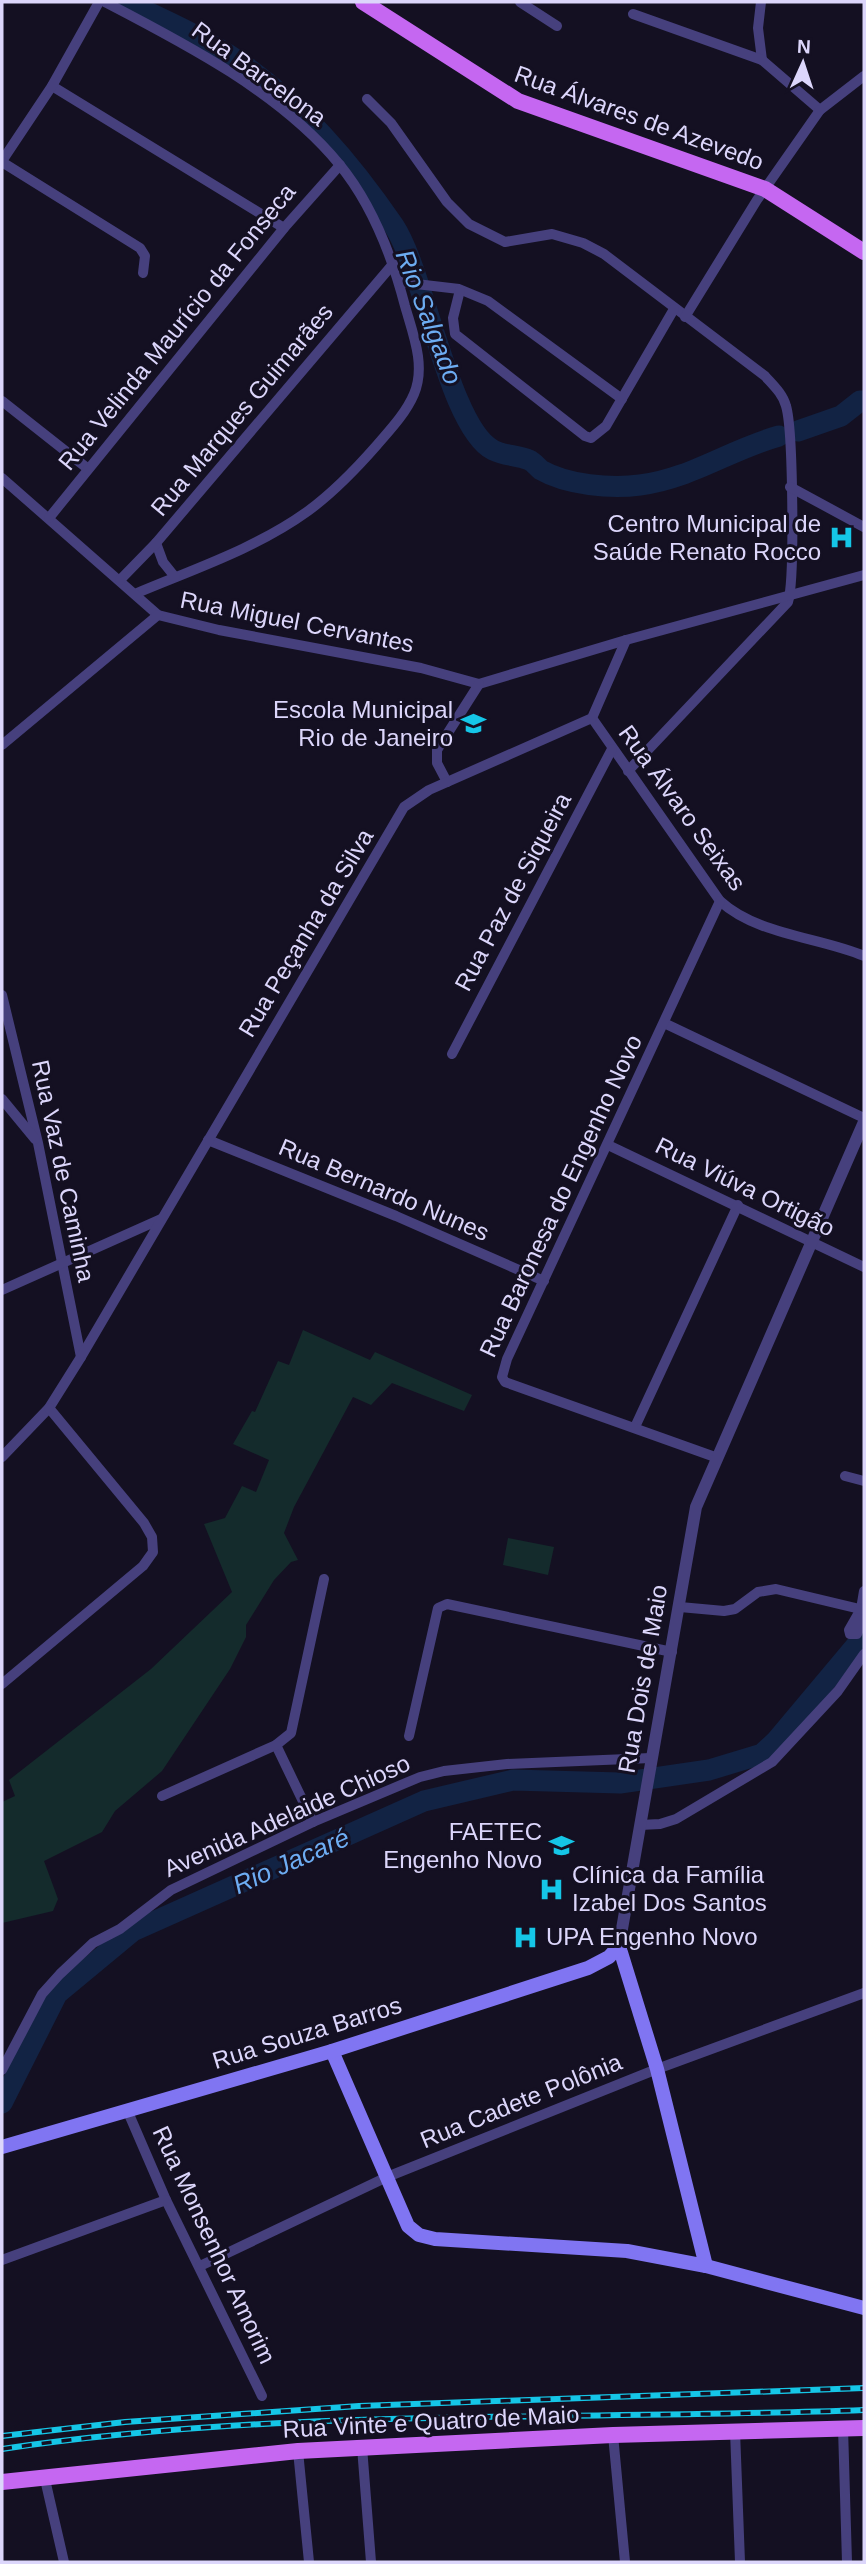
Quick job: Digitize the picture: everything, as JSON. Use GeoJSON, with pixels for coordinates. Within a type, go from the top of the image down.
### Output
{"type":"FeatureCollection","features":[{"type":"Feature","properties":{"kind":"main road","name":"Rua Álvares de Azevedo"},"geometry":{"type":"LineString","coordinates":[[362,2],[518,101],[765,189],[864,252]]}},
{"type":"Feature","properties":{"kind":"main road","name":"Rua Souza Barros"},"geometry":{"type":"LineString","coordinates":[[2,2147],[332,2051],[588,1968],[609,1957],[619,1946]]}},
{"type":"Feature","properties":{"kind":"main road","name":"Rua Dois de Maio"},"geometry":{"type":"LineString","coordinates":[[619,1946],[657,2069],[706,2266]]}},
{"type":"Feature","properties":{"kind":"main road"},"geometry":{"type":"LineString","coordinates":[[332,2051],[408,2226],[426,2237],[605,2249],[706,2266],[864,2308]]}},
{"type":"Feature","properties":{"kind":"main road","name":"Rua Vinte e Quatro de Maio"},"geometry":{"type":"LineString","coordinates":[[2,2482],[44,2475],[298,2451],[613,2435],[864,2428]]}},
{"type":"Feature","properties":{"kind":"street"},"geometry":{"type":"LineString","coordinates":[[99,2],[52,86],[2,161],[139,248],[145,256],[143,272]]}},
{"type":"Feature","properties":{"kind":"street","name":"Rua Barcelona"},"geometry":{"type":"LineString","coordinates":[[105,2],[172,37],[259,93],[294,119],[340,165],[376,223],[399,282],[418,353],[418,381],[409,405],[355,470],[308,512],[265,537],[175,577]]}},
{"type":"Feature","properties":{"kind":"street"},"geometry":{"type":"LineString","coordinates":[[520,2],[557,26]]}},
{"type":"Feature","properties":{"kind":"street"},"geometry":{"type":"LineString","coordinates":[[761,2],[758,28],[762,60]]}},
{"type":"Feature","properties":{"kind":"street"},"geometry":{"type":"LineString","coordinates":[[633,14],[762,60],[820,110]]}},
{"type":"Feature","properties":{"kind":"street"},"geometry":{"type":"LineString","coordinates":[[685,317],[765,189],[820,110],[864,76]]}},
{"type":"Feature","properties":{"kind":"street"},"geometry":{"type":"LineString","coordinates":[[52,86],[284,228]]}},
{"type":"Feature","properties":{"kind":"street"},"geometry":{"type":"LineString","coordinates":[[367,99],[391,123],[447,202],[469,224],[505,242],[518,242],[545,233],[583,243],[604,254],[765,376],[779,390],[787,407],[790,596],[778,615],[628,771]]}},
{"type":"Feature","properties":{"kind":"street","name":"Rua Velinda Maurício da Fonseca"},"geometry":{"type":"LineString","coordinates":[[49,518],[284,228],[340,165]]}},
{"type":"Feature","properties":{"kind":"street","name":"Rua Marques Guimarães"},"geometry":{"type":"LineString","coordinates":[[120,580],[156,543],[393,264]]}},
{"type":"Feature","properties":{"kind":"street"},"geometry":{"type":"LineString","coordinates":[[399,282],[460,290],[488,301],[622,399]]}},
{"type":"Feature","properties":{"kind":"street"},"geometry":{"type":"LineString","coordinates":[[460,290],[453,318],[456,334],[585,436],[600,433],[674,309]]}},
{"type":"Feature","properties":{"kind":"street"},"geometry":{"type":"LineString","coordinates":[[2,401],[88,468]]}},
{"type":"Feature","properties":{"kind":"street","name":"Rua Miguel Cervantes"},"geometry":{"type":"LineString","coordinates":[[2,478],[137,593],[159,615],[219,630],[421,668],[479,684]]}},
{"type":"Feature","properties":{"kind":"street"},"geometry":{"type":"LineString","coordinates":[[790,487],[864,527]]}},
{"type":"Feature","properties":{"kind":"street"},"geometry":{"type":"LineString","coordinates":[[137,593],[175,577],[163,562],[156,543]]}},
{"type":"Feature","properties":{"kind":"street"},"geometry":{"type":"LineString","coordinates":[[447,782],[437,763],[437,750],[479,684],[626,640],[864,575]]}},
{"type":"Feature","properties":{"kind":"street"},"geometry":{"type":"LineString","coordinates":[[2,745],[159,615]]}},
{"type":"Feature","properties":{"kind":"street"},"geometry":{"type":"LineString","coordinates":[[592,718],[626,640]]}},
{"type":"Feature","properties":{"kind":"street","name":"Rua Álvaro Seixas"},"geometry":{"type":"LineString","coordinates":[[592,718],[729,910],[756,922],[864,956]]}},
{"type":"Feature","properties":{"kind":"street","name":"Rua Peçanha da Silva"},"geometry":{"type":"LineString","coordinates":[[2,1457],[49,1408],[81,1357],[404,807],[429,789],[592,718]]}},
{"type":"Feature","properties":{"kind":"street","name":"Rua Paz de Siqueira"},"geometry":{"type":"LineString","coordinates":[[452,1054],[612,749]]}},
{"type":"Feature","properties":{"kind":"street","name":"Rua Baronesa do Engenho Novo"},"geometry":{"type":"LineString","coordinates":[[715,1457],[505,1382],[502,1372],[720,901]]}},
{"type":"Feature","properties":{"kind":"street","name":"Rua Vaz de Caminha"},"geometry":{"type":"LineString","coordinates":[[2,995],[38,1143],[81,1357]]}},
{"type":"Feature","properties":{"kind":"street"},"geometry":{"type":"LineString","coordinates":[[664,1023],[864,1120]]}},
{"type":"Feature","properties":{"kind":"street"},"geometry":{"type":"LineString","coordinates":[[2,1099],[38,1143]]}},
{"type":"Feature","properties":{"kind":"street","name":"Rua Dois de Maio"},"geometry":{"type":"LineString","coordinates":[[619,1946],[696,1507],[715,1457],[864,1120]]}},
{"type":"Feature","properties":{"kind":"street","name":"Rua Bernardo Nunes"},"geometry":{"type":"LineString","coordinates":[[208,1140],[407,1221],[544,1281]]}},
{"type":"Feature","properties":{"kind":"street","name":"Rua Viúva Ortigão"},"geometry":{"type":"LineString","coordinates":[[608,1145],[738,1205],[864,1268]]}},
{"type":"Feature","properties":{"kind":"street"},"geometry":{"type":"LineString","coordinates":[[635,1427],[738,1205]]}},
{"type":"Feature","properties":{"kind":"street"},"geometry":{"type":"LineString","coordinates":[[2,1290],[161,1219]]}},
{"type":"Feature","properties":{"kind":"street"},"geometry":{"type":"LineString","coordinates":[[2,1684],[144,1566],[153,1552],[152,1537],[144,1523],[49,1408]]}},
{"type":"Feature","properties":{"kind":"street"},"geometry":{"type":"LineString","coordinates":[[845,1476],[864,1481]]}},
{"type":"Feature","properties":{"kind":"street"},"geometry":{"type":"LineString","coordinates":[[162,1796],[276,1745],[294,1728],[324,1579]]}},
{"type":"Feature","properties":{"kind":"street"},"geometry":{"type":"LineString","coordinates":[[680,1607],[724,1611],[735,1609],[758,1592],[776,1589],[863,1613]]}},
{"type":"Feature","properties":{"kind":"street"},"geometry":{"type":"LineString","coordinates":[[852,1635],[849,1630],[863,1613],[864,1591]]}},
{"type":"Feature","properties":{"kind":"street"},"geometry":{"type":"LineString","coordinates":[[408,1735],[438,1608],[447,1604],[671,1652]]}},
{"type":"Feature","properties":{"kind":"street"},"geometry":{"type":"LineString","coordinates":[[640,1825],[660,1824],[676,1819],[772,1762],[838,1690],[864,1654]]}},
{"type":"Feature","properties":{"kind":"street"},"geometry":{"type":"LineString","coordinates":[[276,1745],[313,1822]]}},
{"type":"Feature","properties":{"kind":"street","name":"Avenida Adelaide Chioso"},"geometry":{"type":"LineString","coordinates":[[2,2070],[42,1994],[93,1942],[120,1929],[171,1890],[313,1822],[393,1787],[444,1770],[507,1764],[650,1765]]}},
{"type":"Feature","properties":{"kind":"street","name":"Rua Cadete Polônia"},"geometry":{"type":"LineString","coordinates":[[200,2266],[387,2177],[657,2069],[864,1993]]}},
{"type":"Feature","properties":{"kind":"street","name":"Rua Monsenhor Amorim"},"geometry":{"type":"LineString","coordinates":[[128,2112],[166,2200],[262,2396]]}},
{"type":"Feature","properties":{"kind":"street"},"geometry":{"type":"LineString","coordinates":[[2,2260],[166,2200]]}},
{"type":"Feature","properties":{"kind":"street"},"geometry":{"type":"LineString","coordinates":[[843,2428],[847,2562]]}},
{"type":"Feature","properties":{"kind":"street"},"geometry":{"type":"LineString","coordinates":[[735,2431],[740,2562]]}},
{"type":"Feature","properties":{"kind":"street"},"geometry":{"type":"LineString","coordinates":[[613,2435],[625,2562]]}},
{"type":"Feature","properties":{"kind":"street"},"geometry":{"type":"LineString","coordinates":[[362,2447],[371,2562]]}},
{"type":"Feature","properties":{"kind":"street"},"geometry":{"type":"LineString","coordinates":[[298,2451],[309,2562]]}},
{"type":"Feature","properties":{"kind":"street"},"geometry":{"type":"LineString","coordinates":[[44,2475],[64,2562]]}},
{"type":"Feature","properties":{"kind":"green space"},"geometry":{"type":"Polygon","coordinates":[[[303,1330],[370,1360],[375,1352],[472,1395],[464,1411],[392,1383],[371,1405],[353,1397],[294,1507],[284,1533],[298,1560],[291,1562],[274,1580],[246,1625],[246,1637],[230,1669],[162,1771],[115,1811],[102,1832],[44,1861],[58,1899],[53,1911],[2,1923],[2,1802],[15,1796],[9,1780],[151,1669],[232,1592],[204,1524],[225,1518],[242,1486],[256,1492],[269,1460],[233,1444],[252,1411],[255,1412],[278,1361],[289,1365],[303,1330]]]}},
{"type":"Feature","properties":{"kind":"green space"},"geometry":{"type":"Polygon","coordinates":[[[508,1538],[554,1547],[548,1575],[503,1565],[508,1538]]]}},
{"type":"Feature","properties":{"kind":"waterway","name":"Rio Salgado"},"geometry":{"type":"LineString","coordinates":[[126,2],[197,37],[238,61],[304,115],[343,158],[394,226],[405,248],[463,412],[477,436],[493,450],[529,460],[541,470],[563,479],[589,485],[628,486],[676,477],[779,436]]}},
{"type":"Feature","properties":{"kind":"waterway","name":"Rio Salgado"},"geometry":{"type":"LineString","coordinates":[[798,431],[841,416],[860,401],[864,401]]}},
{"type":"Feature","properties":{"kind":"waterway","name":"Rio Jacaré"},"geometry":{"type":"LineString","coordinates":[[2,2103],[57,1994],[133,1931],[424,1801],[513,1780],[620,1783],[709,1770],[762,1754],[864,1636]]}},
{"type":"Feature","properties":{"kind":"railway"},"geometry":{"type":"LineString","coordinates":[[2,2436],[125,2422],[359,2406],[864,2388]]}},
{"type":"Feature","properties":{"kind":"railway"},"geometry":{"type":"LineString","coordinates":[[2,2449],[109,2436],[324,2421],[864,2410]]}},
{"type":"Feature","properties":{"kind":"place","name":"Centro Municipal de Saúde Renato Rocco"},"geometry":{"type":"Point","coordinates":[841,538]}},
{"type":"Feature","properties":{"kind":"place","name":"Escola Municipal Rio de Janeiro"},"geometry":{"type":"Point","coordinates":[473,724]}},
{"type":"Feature","properties":{"kind":"place","name":"FAETEC Engenho Novo"},"geometry":{"type":"Point","coordinates":[562,1846]}},
{"type":"Feature","properties":{"kind":"place","name":"Clínica da Família Izabel Dos Santos"},"geometry":{"type":"Point","coordinates":[552,1889]}},
{"type":"Feature","properties":{"kind":"place","name":"UPA Engenho Novo"},"geometry":{"type":"Point","coordinates":[526,1937]}}]}
